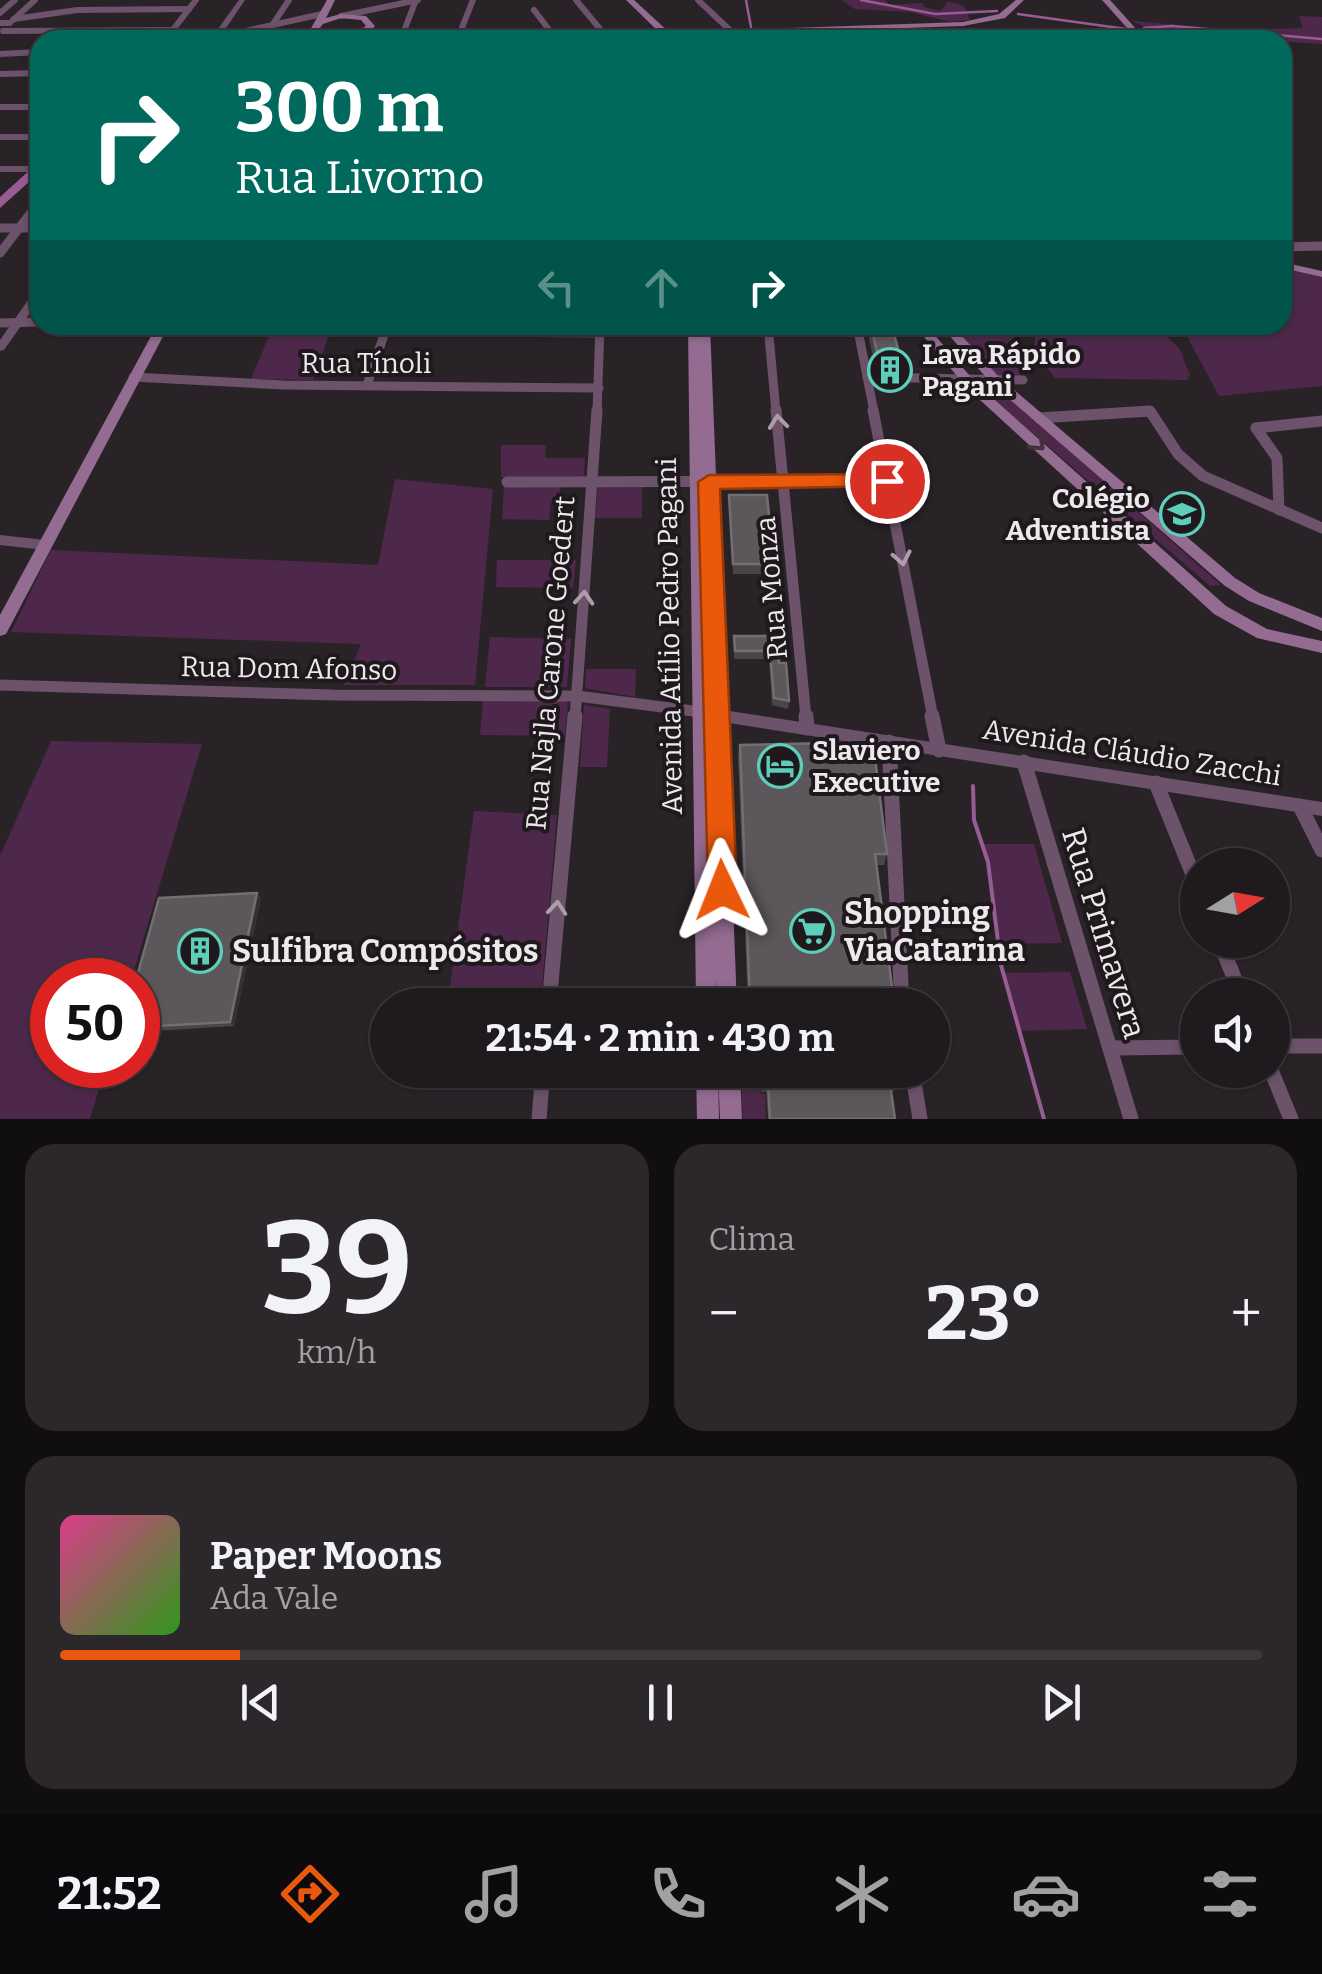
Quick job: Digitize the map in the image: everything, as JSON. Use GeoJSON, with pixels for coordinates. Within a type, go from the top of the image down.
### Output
{"type":"FeatureCollection","features":[{"type":"Feature","properties":{"kind":"main road"},"geometry":{"type":"LineString","coordinates":[[319,27],[331,0]]}},
{"type":"Feature","properties":{"kind":"main road"},"geometry":{"type":"LineString","coordinates":[[630,0],[666,30]]}},
{"type":"Feature","properties":{"kind":"main road"},"geometry":{"type":"LineString","coordinates":[[806,30],[978,23],[1002,16],[1019,0]]}},
{"type":"Feature","properties":{"kind":"main road"},"geometry":{"type":"LineString","coordinates":[[1106,0],[1133,30]]}},
{"type":"Feature","properties":{"kind":"main road"},"geometry":{"type":"LineString","coordinates":[[638,9],[649,4],[670,30]]}},
{"type":"Feature","properties":{"kind":"main road"},"geometry":{"type":"LineString","coordinates":[[319,27],[341,16],[355,16],[370,22],[369,30]]}},
{"type":"Feature","properties":{"kind":"main road"},"geometry":{"type":"LineString","coordinates":[[1292,267],[1322,274]]}},
{"type":"Feature","properties":{"kind":"main road"},"geometry":{"type":"LineString","coordinates":[[0,630],[6,606],[45,544],[160,335]]}},
{"type":"Feature","properties":{"kind":"main road","name":"Avenida Atílio Pedro Pagani"},"geometry":{"type":"LineString","coordinates":[[695,335],[708,714],[706,988]]}},
{"type":"Feature","properties":{"kind":"main road","name":"Avenida Atílio Pedro Pagani"},"geometry":{"type":"LineString","coordinates":[[702,482],[704,335]]}},
{"type":"Feature","properties":{"kind":"main road"},"geometry":{"type":"LineString","coordinates":[[928,335],[966,380],[1245,627],[1322,648]]}},
{"type":"Feature","properties":{"kind":"main road"},"geometry":{"type":"LineString","coordinates":[[955,335],[995,380],[1230,582],[1322,625]]}},
{"type":"Feature","properties":{"kind":"main road"},"geometry":{"type":"LineString","coordinates":[[1199,589],[1219,591],[1230,582]]}},
{"type":"Feature","properties":{"kind":"main road"},"geometry":{"type":"LineString","coordinates":[[1292,614],[1283,624],[1292,640]]}},
{"type":"Feature","properties":{"kind":"main road","name":"Avenida Atílio Pedro Pagani"},"geometry":{"type":"LineString","coordinates":[[708,714],[725,988]]}},
{"type":"Feature","properties":{"kind":"main road"},"geometry":{"type":"LineString","coordinates":[[707,1088],[708,1119]]}},
{"type":"Feature","properties":{"kind":"main road"},"geometry":{"type":"LineString","coordinates":[[729,1088],[730,1119]]}},
{"type":"Feature","properties":{"kind":"street"},"geometry":{"type":"LineString","coordinates":[[0,13],[15,0]]}},
{"type":"Feature","properties":{"kind":"street"},"geometry":{"type":"LineString","coordinates":[[1,29],[34,0]]}},
{"type":"Feature","properties":{"kind":"street"},"geometry":{"type":"LineString","coordinates":[[79,9],[88,0]]}},
{"type":"Feature","properties":{"kind":"street"},"geometry":{"type":"LineString","coordinates":[[12,21],[114,0]]}},
{"type":"Feature","properties":{"kind":"street"},"geometry":{"type":"LineString","coordinates":[[133,0],[134,9]]}},
{"type":"Feature","properties":{"kind":"street"},"geometry":{"type":"LineString","coordinates":[[1,29],[173,30],[196,0]]}},
{"type":"Feature","properties":{"kind":"street"},"geometry":{"type":"LineString","coordinates":[[221,30],[242,0]]}},
{"type":"Feature","properties":{"kind":"street"},"geometry":{"type":"LineString","coordinates":[[273,24],[288,0]]}},
{"type":"Feature","properties":{"kind":"street"},"geometry":{"type":"LineString","coordinates":[[341,16],[417,0]]}},
{"type":"Feature","properties":{"kind":"street"},"geometry":{"type":"LineString","coordinates":[[404,30],[417,0]]}},
{"type":"Feature","properties":{"kind":"street"},"geometry":{"type":"LineString","coordinates":[[462,30],[472,0]]}},
{"type":"Feature","properties":{"kind":"street"},"geometry":{"type":"LineString","coordinates":[[576,0],[600,30]]}},
{"type":"Feature","properties":{"kind":"street"},"geometry":{"type":"LineString","coordinates":[[698,0],[730,30]]}},
{"type":"Feature","properties":{"kind":"street"},"geometry":{"type":"LineString","coordinates":[[79,9],[189,9]]}},
{"type":"Feature","properties":{"kind":"street"},"geometry":{"type":"LineString","coordinates":[[534,10],[549,30]]}},
{"type":"Feature","properties":{"kind":"street"},"geometry":{"type":"LineString","coordinates":[[355,16],[365,11]]}},
{"type":"Feature","properties":{"kind":"street"},"geometry":{"type":"LineString","coordinates":[[248,30],[273,24],[319,27]]}},
{"type":"Feature","properties":{"kind":"street"},"geometry":{"type":"LineString","coordinates":[[0,54],[30,52]]}},
{"type":"Feature","properties":{"kind":"street"},"geometry":{"type":"LineString","coordinates":[[0,74],[30,74]]}},
{"type":"Feature","properties":{"kind":"street"},"geometry":{"type":"LineString","coordinates":[[0,107],[30,107]]}},
{"type":"Feature","properties":{"kind":"street"},"geometry":{"type":"LineString","coordinates":[[0,137],[30,137]]}},
{"type":"Feature","properties":{"kind":"street"},"geometry":{"type":"LineString","coordinates":[[0,169],[30,169]]}},
{"type":"Feature","properties":{"kind":"street"},"geometry":{"type":"LineString","coordinates":[[0,253],[30,214]]}},
{"type":"Feature","properties":{"kind":"street"},"geometry":{"type":"LineString","coordinates":[[0,228],[30,228]]}},
{"type":"Feature","properties":{"kind":"street"},"geometry":{"type":"LineString","coordinates":[[1292,247],[1322,246]]}},
{"type":"Feature","properties":{"kind":"street"},"geometry":{"type":"LineString","coordinates":[[0,348],[30,305]]}},
{"type":"Feature","properties":{"kind":"street"},"geometry":{"type":"LineString","coordinates":[[0,323],[30,322]]}},
{"type":"Feature","properties":{"kind":"street"},"geometry":{"type":"LineString","coordinates":[[367,385],[384,335]]}},
{"type":"Feature","properties":{"kind":"street","name":"Rua Najla Carone Goedert"},"geometry":{"type":"LineString","coordinates":[[551,988],[577,696],[599,388],[599,335]]}},
{"type":"Feature","properties":{"kind":"street","name":"Rua Monza"},"geometry":{"type":"LineString","coordinates":[[769,335],[807,728]]}},
{"type":"Feature","properties":{"kind":"street"},"geometry":{"type":"LineString","coordinates":[[859,335],[939,750]]}},
{"type":"Feature","properties":{"kind":"street"},"geometry":{"type":"LineString","coordinates":[[867,377],[1023,380]]}},
{"type":"Feature","properties":{"kind":"street","name":"Rua Tínoli"},"geometry":{"type":"LineString","coordinates":[[133,378],[599,388]]}},
{"type":"Feature","properties":{"kind":"street"},"geometry":{"type":"LineString","coordinates":[[1039,418],[1150,411],[1193,470],[1322,528]]}},
{"type":"Feature","properties":{"kind":"street"},"geometry":{"type":"LineString","coordinates":[[1279,510],[1277,458],[1256,428],[1322,421]]}},
{"type":"Feature","properties":{"kind":"street"},"geometry":{"type":"LineString","coordinates":[[506,482],[887,481]]}},
{"type":"Feature","properties":{"kind":"street"},"geometry":{"type":"LineString","coordinates":[[0,540],[45,544]]}},
{"type":"Feature","properties":{"kind":"street","name":"Rua Dom Afonso"},"geometry":{"type":"LineString","coordinates":[[0,685],[333,695],[577,696]]}},
{"type":"Feature","properties":{"kind":"street","name":"Avenida Cláudio Zacchi"},"geometry":{"type":"LineString","coordinates":[[577,696],[1322,809]]}},
{"type":"Feature","properties":{"kind":"street"},"geometry":{"type":"LineString","coordinates":[[889,742],[901,988]]}},
{"type":"Feature","properties":{"kind":"street","name":"Rua Primavera"},"geometry":{"type":"LineString","coordinates":[[1024,762],[1131,1119]]}},
{"type":"Feature","properties":{"kind":"street"},"geometry":{"type":"LineString","coordinates":[[1156,783],[1182,848]]}},
{"type":"Feature","properties":{"kind":"street"},"geometry":{"type":"LineString","coordinates":[[1300,806],[1322,850]]}},
{"type":"Feature","properties":{"kind":"street"},"geometry":{"type":"LineString","coordinates":[[1290,1046],[1322,1046]]}},
{"type":"Feature","properties":{"kind":"street"},"geometry":{"type":"LineString","coordinates":[[1110,1048],[1180,1047]]}},
{"type":"Feature","properties":{"kind":"street"},"geometry":{"type":"LineString","coordinates":[[539,1119],[542,1088]]}},
{"type":"Feature","properties":{"kind":"street"},"geometry":{"type":"LineString","coordinates":[[915,1088],[920,1119]]}},
{"type":"Feature","properties":{"kind":"street"},"geometry":{"type":"LineString","coordinates":[[1278,1088],[1291,1119]]}},
{"type":"Feature","properties":{"kind":"shaded area"},"geometry":{"type":"Polygon","coordinates":[[[842,0],[885,0],[889,5],[923,3],[924,7],[941,11],[948,1],[964,6],[970,20],[951,22],[910,12],[855,9],[842,0]]]}},
{"type":"Feature","properties":{"kind":"shaded area"},"geometry":{"type":"Polygon","coordinates":[[[1299,16],[1322,17],[1322,44],[1292,42],[1292,30],[1239,30],[1303,28],[1299,16]]]}},
{"type":"Feature","properties":{"kind":"shaded area"},"geometry":{"type":"Polygon","coordinates":[[[1132,21],[1239,30],[1155,30],[1132,21]]]}},
{"type":"Feature","properties":{"kind":"shaded area"},"geometry":{"type":"Polygon","coordinates":[[[1292,270],[1322,277],[1322,386],[1219,396],[1186,335],[1292,335],[1292,270]]]}},
{"type":"Feature","properties":{"kind":"shaded area"},"geometry":{"type":"Polygon","coordinates":[[[269,335],[329,335],[313,380],[251,379],[269,335]]]}},
{"type":"Feature","properties":{"kind":"shaded area"},"geometry":{"type":"Polygon","coordinates":[[[958,335],[1017,335],[1020,376],[993,376],[958,335]]]}},
{"type":"Feature","properties":{"kind":"shaded area"},"geometry":{"type":"Polygon","coordinates":[[[1035,335],[1165,335],[1179,348],[1190,375],[1187,380],[1055,378],[1034,350],[1035,335]]]}},
{"type":"Feature","properties":{"kind":"shaded area"},"geometry":{"type":"Polygon","coordinates":[[[976,384],[995,385],[1221,585],[1210,586],[976,384]]]}},
{"type":"Feature","properties":{"kind":"shaded area"},"geometry":{"type":"Polygon","coordinates":[[[501,445],[546,445],[545,458],[585,458],[584,476],[501,477],[501,445]]]}},
{"type":"Feature","properties":{"kind":"shaded area"},"geometry":{"type":"Polygon","coordinates":[[[395,479],[493,489],[475,685],[344,685],[361,644],[11,632],[51,550],[378,565],[395,479]]]}},
{"type":"Feature","properties":{"kind":"shaded area"},"geometry":{"type":"Polygon","coordinates":[[[560,486],[560,501],[551,502],[549,520],[502,519],[504,487],[560,486]]]}},
{"type":"Feature","properties":{"kind":"shaded area"},"geometry":{"type":"Polygon","coordinates":[[[598,486],[642,487],[642,518],[595,518],[598,486]]]}},
{"type":"Feature","properties":{"kind":"shaded area"},"geometry":{"type":"Polygon","coordinates":[[[497,560],[576,560],[573,588],[496,587],[497,560]]]}},
{"type":"Feature","properties":{"kind":"shaded area"},"geometry":{"type":"Polygon","coordinates":[[[490,637],[571,639],[567,687],[485,687],[490,637]]]}},
{"type":"Feature","properties":{"kind":"shaded area"},"geometry":{"type":"Polygon","coordinates":[[[586,669],[636,669],[635,697],[585,688],[586,669]]]}},
{"type":"Feature","properties":{"kind":"shaded area"},"geometry":{"type":"Polygon","coordinates":[[[483,700],[568,701],[565,736],[480,735],[483,700]]]}},
{"type":"Feature","properties":{"kind":"shaded area"},"geometry":{"type":"Polygon","coordinates":[[[584,705],[610,709],[607,767],[580,767],[584,705]]]}},
{"type":"Feature","properties":{"kind":"shaded area"},"geometry":{"type":"Polygon","coordinates":[[[51,741],[202,744],[138,958],[30,958],[30,1088],[99,1088],[90,1119],[0,1119],[0,856],[51,741]]]}},
{"type":"Feature","properties":{"kind":"shaded area"},"geometry":{"type":"Polygon","coordinates":[[[474,811],[557,815],[542,988],[450,988],[474,811]]]}},
{"type":"Feature","properties":{"kind":"shaded area"},"geometry":{"type":"Polygon","coordinates":[[[982,844],[1034,844],[1062,943],[998,944],[988,862],[982,844]]]}},
{"type":"Feature","properties":{"kind":"shaded area"},"geometry":{"type":"Polygon","coordinates":[[[1070,972],[1087,1029],[1018,1031],[1003,973],[1070,972]]]}},
{"type":"Feature","properties":{"kind":"shaded area"},"geometry":{"type":"Polygon","coordinates":[[[742,1088],[758,1088],[765,1094],[766,1119],[743,1119],[742,1088]]]}},
{"type":"Feature","properties":{"kind":"building"},"geometry":{"type":"Polygon","coordinates":[[[873,335],[894,335],[900,357],[878,356],[873,335]]]}},
{"type":"Feature","properties":{"kind":"building"},"geometry":{"type":"Polygon","coordinates":[[[729,495],[767,495],[774,564],[733,564],[729,495]]]}},
{"type":"Feature","properties":{"kind":"building"},"geometry":{"type":"Polygon","coordinates":[[[734,636],[776,636],[779,663],[786,663],[789,701],[774,698],[770,651],[735,651],[734,636]]]}},
{"type":"Feature","properties":{"kind":"building","name":"Shopping ViaCatarina"},"geometry":{"type":"Polygon","coordinates":[[[873,742],[887,854],[875,854],[892,987],[749,988],[740,745],[873,742]]]}},
{"type":"Feature","properties":{"kind":"building","name":"Sulfibra Compósitos"},"geometry":{"type":"Polygon","coordinates":[[[257,893],[230,1022],[160,1026],[160,958],[142,958],[159,898],[257,893]]]}},
{"type":"Feature","properties":{"kind":"building"},"geometry":{"type":"Polygon","coordinates":[[[768,1088],[891,1088],[895,1119],[770,1119],[768,1088]]]}},
{"type":"Feature","properties":{"kind":"waterway"},"geometry":{"type":"LineString","coordinates":[[746,0],[751,27]]}},
{"type":"Feature","properties":{"kind":"waterway"},"geometry":{"type":"LineString","coordinates":[[861,0],[935,14],[997,11]]}},
{"type":"Feature","properties":{"kind":"waterway"},"geometry":{"type":"LineString","coordinates":[[1018,14],[1126,29]]}},
{"type":"Feature","properties":{"kind":"waterway"},"geometry":{"type":"LineString","coordinates":[[1144,28],[1218,30]]}},
{"type":"Feature","properties":{"kind":"waterway"},"geometry":{"type":"LineString","coordinates":[[1292,36],[1322,39]]}},
{"type":"Feature","properties":{"kind":"waterway"},"geometry":{"type":"LineString","coordinates":[[0,204],[30,176]]}},
{"type":"Feature","properties":{"kind":"waterway"},"geometry":{"type":"LineString","coordinates":[[973,786],[974,820],[988,862],[1001,965],[1044,1119]]}},
{"type":"Feature","properties":{"kind":"place","name":"Lava Rápido Pagani"},"geometry":{"type":"Point","coordinates":[890,370]}},
{"type":"Feature","properties":{"kind":"place","name":"Colégio Adventista"},"geometry":{"type":"Point","coordinates":[1182,514]}},
{"type":"Feature","properties":{"kind":"place","name":"Slaviero Executive"},"geometry":{"type":"Point","coordinates":[780,766]}},
{"type":"Feature","properties":{"kind":"place","name":"Shopping ViaCatarina"},"geometry":{"type":"Point","coordinates":[812,931]}},
{"type":"Feature","properties":{"kind":"place","name":"Sulfibra Compósitos"},"geometry":{"type":"Point","coordinates":[200,951]}},
{"type":"Feature","properties":{"kind":"route"},"geometry":{"type":"LineString","coordinates":[[722,890],[709,482],[887,481]]}}]}
